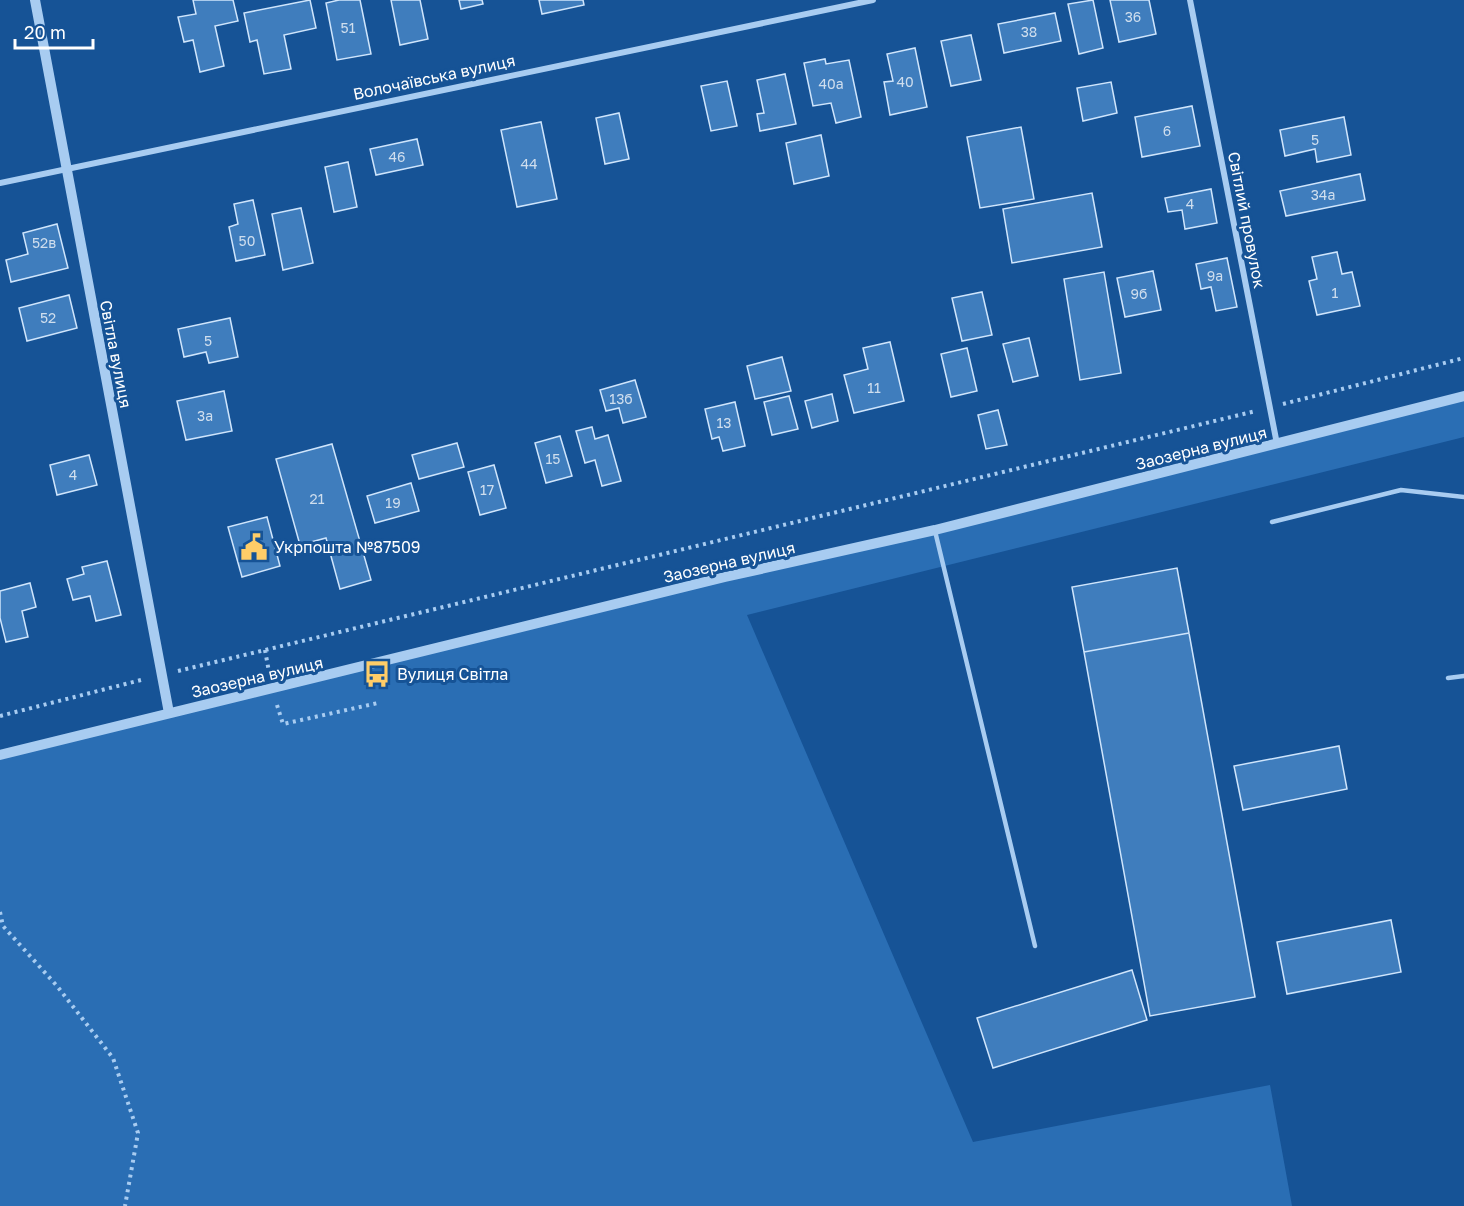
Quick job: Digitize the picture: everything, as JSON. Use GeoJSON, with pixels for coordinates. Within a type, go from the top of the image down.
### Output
{"type":"FeatureCollection","features":[{"type":"Feature","properties":{"kind":"street","name":"Світла вулиця"},"geometry":{"type":"LineString","coordinates":[[34,0],[169,713]]}},
{"type":"Feature","properties":{"kind":"street","name":"Волочаївська вулиця"},"geometry":{"type":"LineString","coordinates":[[0,183],[873,0]]}},
{"type":"Feature","properties":{"kind":"street","name":"Світлий провулок"},"geometry":{"type":"LineString","coordinates":[[1190,0],[1277,444]]}},
{"type":"Feature","properties":{"kind":"street","name":"Заозерна вулиця"},"geometry":{"type":"LineString","coordinates":[[0,755],[714,580],[935,530],[1464,396]]}},
{"type":"Feature","properties":{"kind":"lane"},"geometry":{"type":"LineString","coordinates":[[1272,522],[1401,490],[1464,497]]}},
{"type":"Feature","properties":{"kind":"lane"},"geometry":{"type":"LineString","coordinates":[[935,530],[1035,946]]}},
{"type":"Feature","properties":{"kind":"lane"},"geometry":{"type":"LineString","coordinates":[[1448,678],[1464,676]]}},
{"type":"Feature","properties":{"kind":"path"},"geometry":{"type":"LineString","coordinates":[[1280,404],[1464,358]]}},
{"type":"Feature","properties":{"kind":"path"},"geometry":{"type":"LineString","coordinates":[[182,670],[1257,410]]}},
{"type":"Feature","properties":{"kind":"path"},"geometry":{"type":"LineString","coordinates":[[0,716],[141,680]]}},
{"type":"Feature","properties":{"kind":"path"},"geometry":{"type":"LineString","coordinates":[[283,724],[378,702]]}},
{"type":"Feature","properties":{"kind":"path"},"geometry":{"type":"LineString","coordinates":[[0,912],[3,926],[57,986],[113,1058],[138,1133],[125,1206]]}},
{"type":"Feature","properties":{"kind":"shaded area"},"geometry":{"type":"Polygon","coordinates":[[[1464,396],[1464,437],[747,615],[973,1142],[1270,1085],[1292,1206],[0,1206],[0,755],[1464,396]]]}},
{"type":"Feature","properties":{"kind":"building"},"geometry":{"type":"Polygon","coordinates":[[[193,0],[233,0],[238,21],[215,26],[224,66],[200,72],[193,40],[184,42],[178,17],[196,14],[193,0]]]}},
{"type":"Feature","properties":{"kind":"building"},"geometry":{"type":"Polygon","coordinates":[[[310,0],[316,28],[284,35],[291,69],[264,74],[257,40],[250,42],[244,13],[310,0]]]}},
{"type":"Feature","properties":{"kind":"building"},"geometry":{"type":"Polygon","coordinates":[[[339,0],[360,0],[371,54],[337,60],[326,3],[339,0]]]}},
{"type":"Feature","properties":{"kind":"building"},"geometry":{"type":"Polygon","coordinates":[[[391,0],[420,0],[428,39],[400,45],[391,0]]]}},
{"type":"Feature","properties":{"kind":"building"},"geometry":{"type":"Polygon","coordinates":[[[459,0],[482,0],[483,4],[461,9],[459,0]]]}},
{"type":"Feature","properties":{"kind":"building"},"geometry":{"type":"Polygon","coordinates":[[[539,0],[583,0],[584,5],[542,14],[539,0]]]}},
{"type":"Feature","properties":{"kind":"building"},"geometry":{"type":"Polygon","coordinates":[[[1093,0],[1103,48],[1079,54],[1068,4],[1093,0]]]}},
{"type":"Feature","properties":{"kind":"building"},"geometry":{"type":"Polygon","coordinates":[[[1110,0],[1149,0],[1156,34],[1119,42],[1110,0]]]}},
{"type":"Feature","properties":{"kind":"building"},"geometry":{"type":"Polygon","coordinates":[[[1055,13],[1061,41],[1004,53],[998,24],[1055,13]]]}},
{"type":"Feature","properties":{"kind":"building"},"geometry":{"type":"Polygon","coordinates":[[[971,35],[981,80],[951,86],[941,41],[971,35]]]}},
{"type":"Feature","properties":{"kind":"building"},"geometry":{"type":"Polygon","coordinates":[[[915,48],[927,107],[890,115],[884,82],[893,81],[887,54],[915,48]]]}},
{"type":"Feature","properties":{"kind":"building"},"geometry":{"type":"Polygon","coordinates":[[[825,59],[826,64],[849,60],[861,117],[836,123],[831,103],[813,106],[804,63],[825,59]]]}},
{"type":"Feature","properties":{"kind":"building"},"geometry":{"type":"Polygon","coordinates":[[[785,74],[796,124],[760,131],[757,114],[764,113],[757,80],[785,74]]]}},
{"type":"Feature","properties":{"kind":"building"},"geometry":{"type":"Polygon","coordinates":[[[727,81],[737,126],[711,131],[701,86],[727,81]]]}},
{"type":"Feature","properties":{"kind":"building"},"geometry":{"type":"Polygon","coordinates":[[[1111,82],[1117,113],[1083,121],[1077,88],[1111,82]]]}},
{"type":"Feature","properties":{"kind":"building"},"geometry":{"type":"Polygon","coordinates":[[[1192,106],[1200,146],[1142,157],[1135,117],[1192,106]]]}},
{"type":"Feature","properties":{"kind":"building"},"geometry":{"type":"Polygon","coordinates":[[[619,113],[629,159],[605,164],[596,118],[619,113]]]}},
{"type":"Feature","properties":{"kind":"building"},"geometry":{"type":"Polygon","coordinates":[[[1344,117],[1351,155],[1317,162],[1315,149],[1285,156],[1280,130],[1344,117]]]}},
{"type":"Feature","properties":{"kind":"building"},"geometry":{"type":"Polygon","coordinates":[[[541,122],[557,199],[517,207],[501,130],[541,122]]]}},
{"type":"Feature","properties":{"kind":"building"},"geometry":{"type":"Polygon","coordinates":[[[1021,127],[1034,199],[980,208],[967,137],[1021,127]]]}},
{"type":"Feature","properties":{"kind":"building"},"geometry":{"type":"Polygon","coordinates":[[[821,135],[829,176],[794,184],[786,143],[821,135]]]}},
{"type":"Feature","properties":{"kind":"building"},"geometry":{"type":"Polygon","coordinates":[[[417,139],[423,165],[376,175],[370,149],[417,139]]]}},
{"type":"Feature","properties":{"kind":"building"},"geometry":{"type":"Polygon","coordinates":[[[348,162],[357,207],[334,212],[325,167],[348,162]]]}},
{"type":"Feature","properties":{"kind":"building"},"geometry":{"type":"Polygon","coordinates":[[[1360,174],[1365,200],[1286,216],[1280,191],[1360,174]]]}},
{"type":"Feature","properties":{"kind":"building"},"geometry":{"type":"Polygon","coordinates":[[[1211,189],[1217,223],[1185,229],[1182,210],[1168,212],[1165,198],[1211,189]]]}},
{"type":"Feature","properties":{"kind":"building"},"geometry":{"type":"Polygon","coordinates":[[[1092,193],[1102,247],[1012,263],[1003,209],[1092,193]]]}},
{"type":"Feature","properties":{"kind":"building"},"geometry":{"type":"Polygon","coordinates":[[[253,200],[265,255],[236,261],[229,227],[238,224],[234,204],[253,200]]]}},
{"type":"Feature","properties":{"kind":"building"},"geometry":{"type":"Polygon","coordinates":[[[301,208],[313,263],[283,270],[272,214],[301,208]]]}},
{"type":"Feature","properties":{"kind":"building"},"geometry":{"type":"Polygon","coordinates":[[[57,224],[68,268],[11,282],[6,260],[28,254],[23,233],[57,224]]]}},
{"type":"Feature","properties":{"kind":"building"},"geometry":{"type":"Polygon","coordinates":[[[1337,252],[1342,274],[1352,272],[1360,306],[1317,315],[1309,281],[1317,279],[1312,257],[1337,252]]]}},
{"type":"Feature","properties":{"kind":"building"},"geometry":{"type":"Polygon","coordinates":[[[1227,258],[1237,307],[1216,311],[1211,287],[1201,289],[1196,264],[1227,258]]]}},
{"type":"Feature","properties":{"kind":"building"},"geometry":{"type":"Polygon","coordinates":[[[1153,271],[1161,310],[1125,317],[1117,278],[1153,271]]]}},
{"type":"Feature","properties":{"kind":"building"},"geometry":{"type":"Polygon","coordinates":[[[1104,272],[1121,373],[1080,380],[1064,279],[1104,272]]]}},
{"type":"Feature","properties":{"kind":"building"},"geometry":{"type":"Polygon","coordinates":[[[982,292],[992,335],[962,341],[952,298],[982,292]]]}},
{"type":"Feature","properties":{"kind":"building"},"geometry":{"type":"Polygon","coordinates":[[[69,295],[77,328],[27,341],[19,308],[69,295]]]}},
{"type":"Feature","properties":{"kind":"building"},"geometry":{"type":"Polygon","coordinates":[[[230,318],[238,357],[209,363],[206,352],[184,357],[178,329],[230,318]]]}},
{"type":"Feature","properties":{"kind":"building"},"geometry":{"type":"Polygon","coordinates":[[[1029,338],[1038,376],[1013,382],[1003,344],[1029,338]]]}},
{"type":"Feature","properties":{"kind":"building"},"geometry":{"type":"Polygon","coordinates":[[[890,342],[904,401],[854,413],[844,375],[868,369],[863,348],[890,342]]]}},
{"type":"Feature","properties":{"kind":"building"},"geometry":{"type":"Polygon","coordinates":[[[967,348],[977,391],[951,397],[941,354],[967,348]]]}},
{"type":"Feature","properties":{"kind":"building"},"geometry":{"type":"Polygon","coordinates":[[[782,357],[791,391],[755,399],[747,366],[782,357]]]}},
{"type":"Feature","properties":{"kind":"building"},"geometry":{"type":"Polygon","coordinates":[[[635,380],[646,417],[623,423],[619,408],[606,411],[600,390],[635,380]]]}},
{"type":"Feature","properties":{"kind":"building"},"geometry":{"type":"Polygon","coordinates":[[[224,391],[232,431],[186,440],[177,401],[224,391]]]}},
{"type":"Feature","properties":{"kind":"building"},"geometry":{"type":"Polygon","coordinates":[[[832,394],[838,421],[812,428],[805,401],[832,394]]]}},
{"type":"Feature","properties":{"kind":"building"},"geometry":{"type":"Polygon","coordinates":[[[789,396],[798,429],[772,435],[764,402],[789,396]]]}},
{"type":"Feature","properties":{"kind":"building"},"geometry":{"type":"Polygon","coordinates":[[[735,402],[745,446],[723,451],[719,437],[712,439],[705,409],[735,402]]]}},
{"type":"Feature","properties":{"kind":"building"},"geometry":{"type":"Polygon","coordinates":[[[998,410],[1007,445],[986,449],[978,415],[998,410]]]}},
{"type":"Feature","properties":{"kind":"building"},"geometry":{"type":"Polygon","coordinates":[[[592,427],[595,439],[608,435],[621,481],[602,486],[595,460],[585,463],[576,431],[592,427]]]}},
{"type":"Feature","properties":{"kind":"building"},"geometry":{"type":"Polygon","coordinates":[[[560,436],[572,476],[546,483],[535,443],[560,436]]]}},
{"type":"Feature","properties":{"kind":"building"},"geometry":{"type":"Polygon","coordinates":[[[457,443],[464,467],[419,479],[412,455],[457,443]]]}},
{"type":"Feature","properties":{"kind":"building"},"geometry":{"type":"Polygon","coordinates":[[[332,444],[371,580],[340,589],[326,538],[300,545],[276,459],[332,444]]]}},
{"type":"Feature","properties":{"kind":"building"},"geometry":{"type":"Polygon","coordinates":[[[89,455],[97,485],[57,495],[50,465],[89,455]]]}},
{"type":"Feature","properties":{"kind":"building"},"geometry":{"type":"Polygon","coordinates":[[[494,465],[506,508],[480,515],[468,472],[494,465]]]}},
{"type":"Feature","properties":{"kind":"building"},"geometry":{"type":"Polygon","coordinates":[[[411,483],[419,511],[375,523],[367,496],[411,483]]]}},
{"type":"Feature","properties":{"kind":"building"},"geometry":{"type":"Polygon","coordinates":[[[267,517],[280,566],[242,577],[228,527],[267,517]]]}},
{"type":"Feature","properties":{"kind":"building"},"geometry":{"type":"Polygon","coordinates":[[[107,561],[121,615],[96,621],[90,596],[73,600],[67,579],[84,574],[82,567],[107,561]]]}},
{"type":"Feature","properties":{"kind":"building"},"geometry":{"type":"Polygon","coordinates":[[[1177,568],[1189,633],[1084,652],[1072,587],[1177,568]]]}},
{"type":"Feature","properties":{"kind":"building"},"geometry":{"type":"Polygon","coordinates":[[[30,583],[36,607],[22,611],[28,637],[6,642],[0,618],[0,591],[30,583]]]}},
{"type":"Feature","properties":{"kind":"building"},"geometry":{"type":"Polygon","coordinates":[[[1189,633],[1255,997],[1150,1016],[1084,652],[1189,633]]]}},
{"type":"Feature","properties":{"kind":"building"},"geometry":{"type":"Polygon","coordinates":[[[1339,746],[1347,789],[1243,810],[1234,766],[1339,746]]]}},
{"type":"Feature","properties":{"kind":"building"},"geometry":{"type":"Polygon","coordinates":[[[1391,920],[1401,972],[1287,994],[1277,942],[1391,920]]]}},
{"type":"Feature","properties":{"kind":"building"},"geometry":{"type":"Polygon","coordinates":[[[1132,970],[1147,1020],[993,1068],[977,1018],[1132,970]]]}},
{"type":"Feature","properties":{"kind":"place","name":"Укрпошта №87509"},"geometry":{"type":"Point","coordinates":[254,547]}},
{"type":"Feature","properties":{"kind":"place","name":"Вулиця Світла"},"geometry":{"type":"Point","coordinates":[377,674]}}]}
